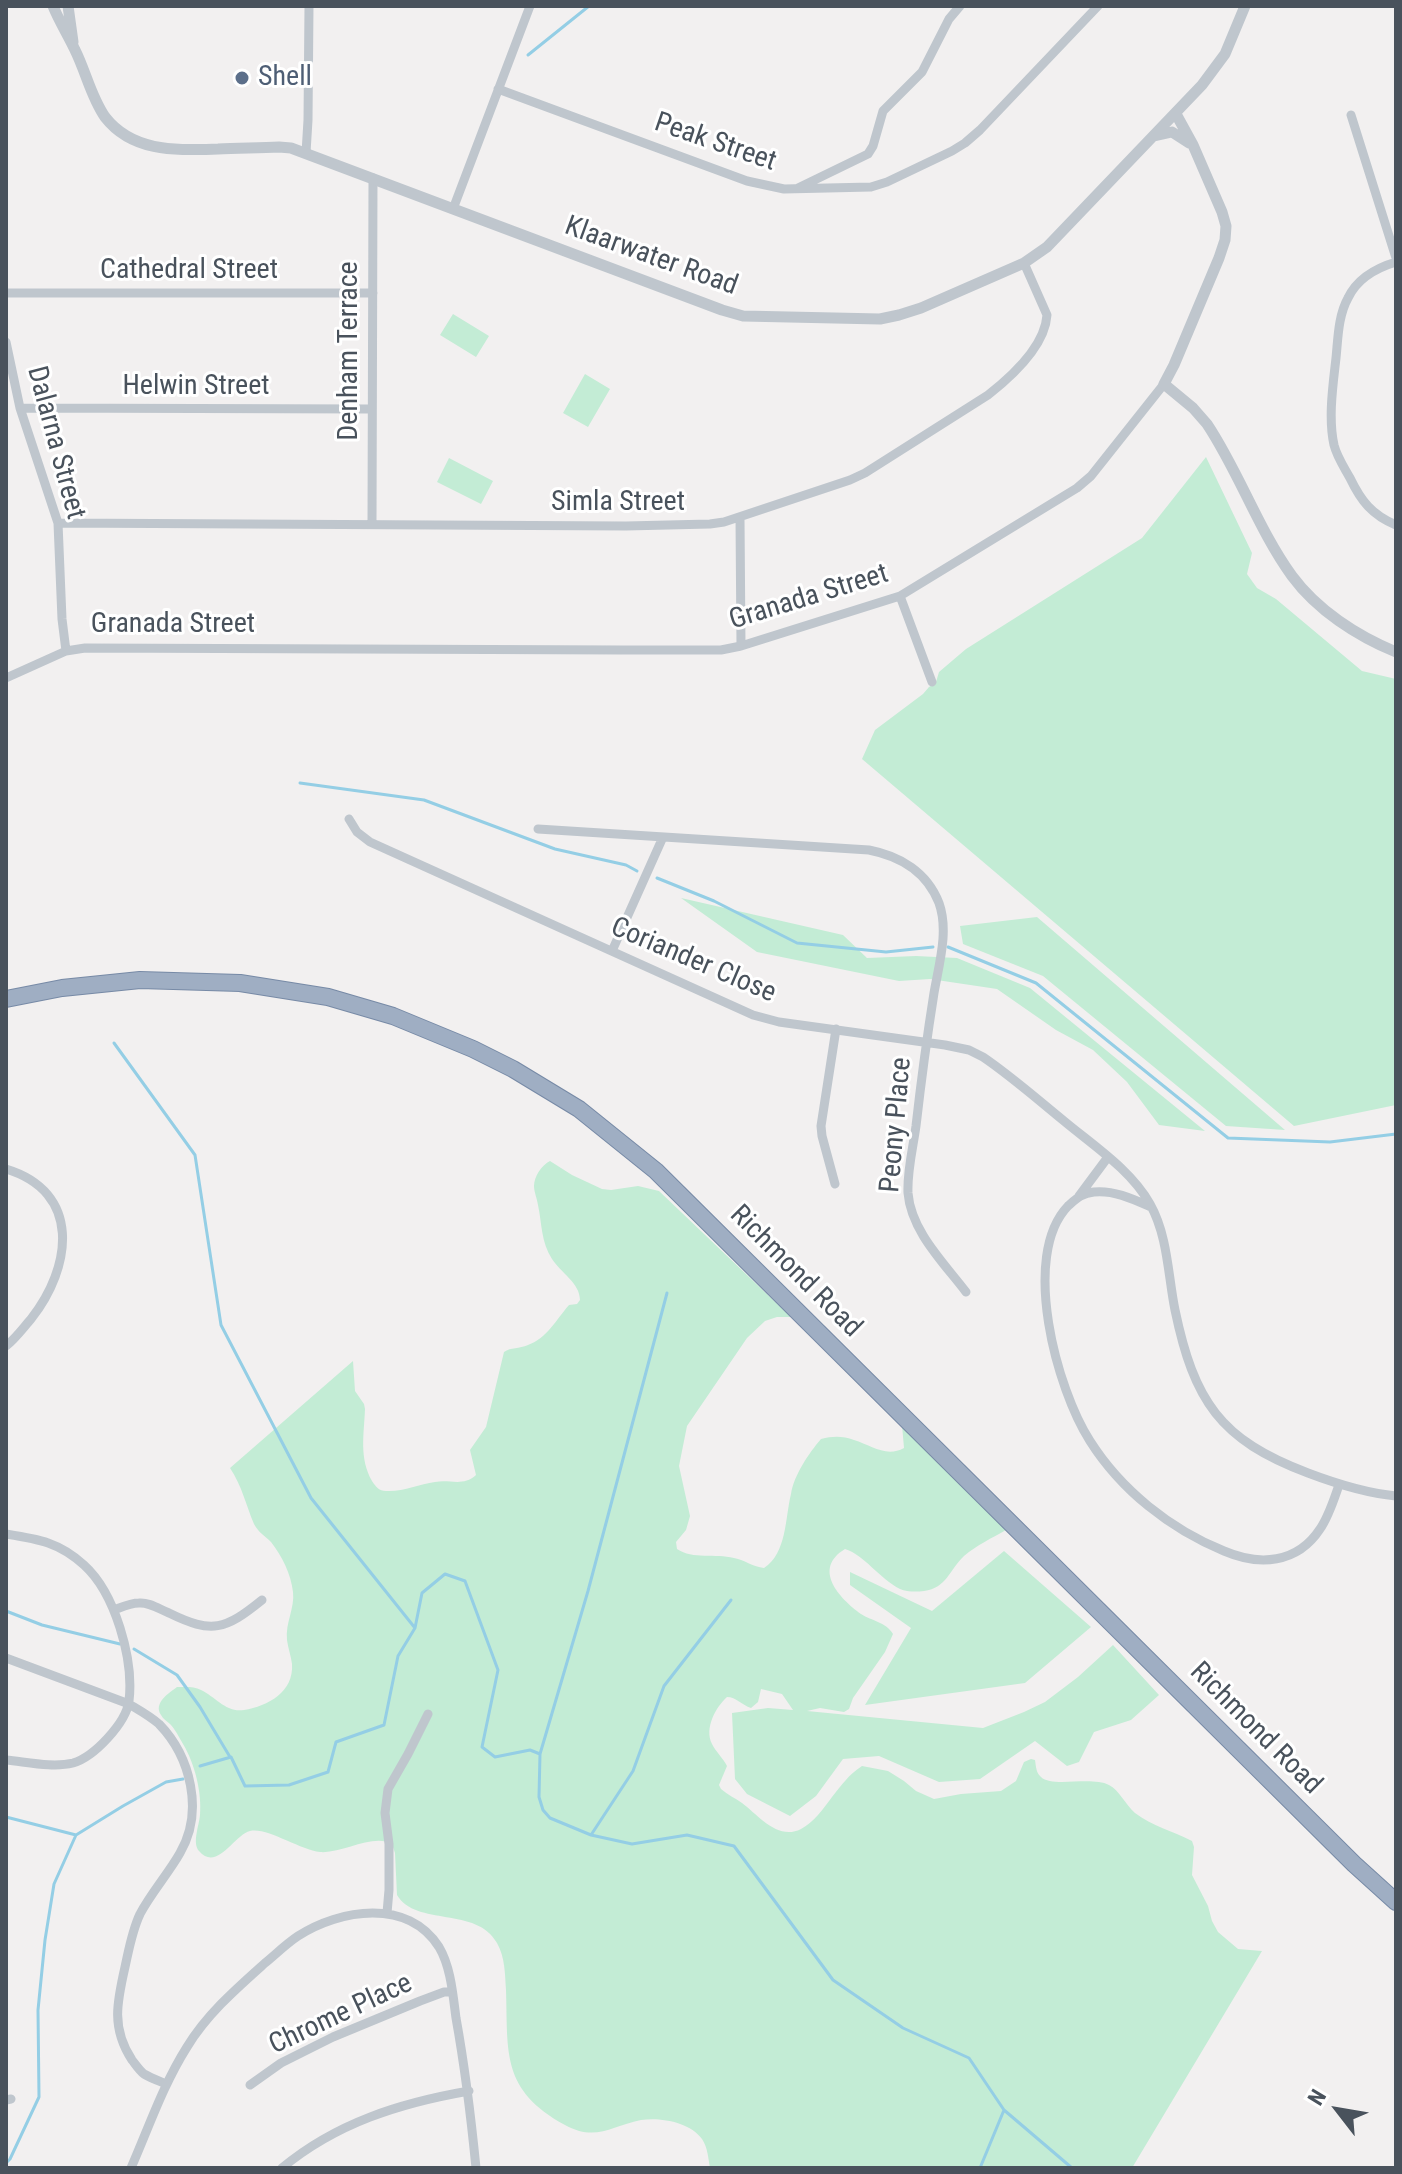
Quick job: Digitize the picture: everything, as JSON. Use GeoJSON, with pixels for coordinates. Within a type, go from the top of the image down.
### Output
{"type":"FeatureCollection","features":[{"type":"Feature","properties":{"kind":"highway","name":"Richmond Road"},"geometry":{"type":"LineString","coordinates":[[6,999],[62,988],[140,980],[240,983],[328,997],[393,1016],[473,1049],[579,1109],[656,1171],[1354,1864],[1396,1902]]}},
{"type":"Feature","properties":{"kind":"street","name":"Klaarwater Road"},"geometry":{"type":"LineString","coordinates":[[53,6],[96,102],[107,119],[134,141],[174,150],[279,147],[306,153],[722,310],[756,318],[880,319],[921,308],[1024,263],[1047,247],[1202,85],[1225,54],[1245,6]]}},
{"type":"Feature","properties":{"kind":"street","name":"Klaarwater Road"},"geometry":{"type":"LineString","coordinates":[[68,6],[75,50]]}},
{"type":"Feature","properties":{"kind":"street"},"geometry":{"type":"LineString","coordinates":[[306,153],[309,6]]}},
{"type":"Feature","properties":{"kind":"street"},"geometry":{"type":"LineString","coordinates":[[453,209],[530,6]]}},
{"type":"Feature","properties":{"kind":"street"},"geometry":{"type":"LineString","coordinates":[[795,189],[867,155],[873,146],[883,111],[922,72],[949,19],[960,6]]}},
{"type":"Feature","properties":{"kind":"street","name":"Peak Street"},"geometry":{"type":"LineString","coordinates":[[498,89],[747,181],[795,189],[871,187],[965,143],[1098,6]]}},
{"type":"Feature","properties":{"kind":"street","name":"Granada Street"},"geometry":{"type":"LineString","coordinates":[[6,678],[66,651],[85,648],[721,650],[900,596],[1077,488],[1099,468],[1164,384],[1225,240],[1226,226],[1193,145],[1176,114]]}},
{"type":"Feature","properties":{"kind":"street"},"geometry":{"type":"LineString","coordinates":[[1351,115],[1396,260],[1367,275],[1348,298],[1339,329],[1332,420],[1334,443],[1360,498],[1369,509],[1396,525]]}},
{"type":"Feature","properties":{"kind":"street"},"geometry":{"type":"LineString","coordinates":[[1154,136],[1174,133],[1193,145]]}},
{"type":"Feature","properties":{"kind":"street","name":"Denham Terrace"},"geometry":{"type":"LineString","coordinates":[[372,524],[373,178]]}},
{"type":"Feature","properties":{"kind":"street","name":"Simla Street"},"geometry":{"type":"LineString","coordinates":[[58,523],[640,526],[710,524],[740,518],[865,473],[1004,382],[1021,366],[1047,323],[1047,315],[1024,263]]}},
{"type":"Feature","properties":{"kind":"street","name":"Cathedral Street"},"geometry":{"type":"LineString","coordinates":[[6,293],[373,293]]}},
{"type":"Feature","properties":{"kind":"street","name":"Dalarna Street"},"geometry":{"type":"LineString","coordinates":[[6,342],[20,408],[58,523],[66,651]]}},
{"type":"Feature","properties":{"kind":"street"},"geometry":{"type":"LineString","coordinates":[[1164,384],[1193,408],[1217,438],[1272,545],[1294,579],[1317,602],[1364,638],[1396,651]]}},
{"type":"Feature","properties":{"kind":"street","name":"Helwin Street"},"geometry":{"type":"LineString","coordinates":[[20,408],[371,409]]}},
{"type":"Feature","properties":{"kind":"street"},"geometry":{"type":"LineString","coordinates":[[740,518],[741,646]]}},
{"type":"Feature","properties":{"kind":"street"},"geometry":{"type":"LineString","coordinates":[[900,596],[932,682]]}},
{"type":"Feature","properties":{"kind":"street","name":"Coriander Close"},"geometry":{"type":"LineString","coordinates":[[349,819],[357,832],[370,842],[760,1018],[956,1047],[983,1057],[1134,1180],[1152,1208],[1163,1242],[1185,1357],[1207,1402],[1228,1428],[1268,1457],[1339,1485],[1396,1496]]}},
{"type":"Feature","properties":{"kind":"street","name":"Peony Place"},"geometry":{"type":"LineString","coordinates":[[538,829],[869,850],[885,853],[922,874],[938,902],[942,942],[926,1042],[908,1194],[915,1220],[923,1234],[966,1292]]}},
{"type":"Feature","properties":{"kind":"street"},"geometry":{"type":"LineString","coordinates":[[612,951],[663,837]]}},
{"type":"Feature","properties":{"kind":"street"},"geometry":{"type":"LineString","coordinates":[[835,1184],[821,1126],[836,1029]]}},
{"type":"Feature","properties":{"kind":"street"},"geometry":{"type":"LineString","coordinates":[[1108,1157],[1064,1211],[1052,1233],[1046,1281],[1049,1328],[1058,1369],[1088,1439],[1105,1464],[1136,1496],[1166,1520],[1207,1544],[1249,1560],[1279,1559],[1298,1551],[1311,1540],[1325,1519],[1339,1485]]}},
{"type":"Feature","properties":{"kind":"street"},"geometry":{"type":"LineString","coordinates":[[6,1169],[34,1180],[49,1194],[60,1215],[64,1242],[58,1270],[44,1300],[6,1346]]}},
{"type":"Feature","properties":{"kind":"street"},"geometry":{"type":"LineString","coordinates":[[1079,1196],[1108,1192],[1152,1208]]}},
{"type":"Feature","properties":{"kind":"street"},"geometry":{"type":"LineString","coordinates":[[6,1534],[55,1544],[76,1558],[99,1581],[114,1610],[125,1646],[129,1704],[113,1730],[88,1756],[64,1764],[6,1760]]}},
{"type":"Feature","properties":{"kind":"street"},"geometry":{"type":"LineString","coordinates":[[114,1610],[143,1603],[192,1624],[213,1627],[244,1615],[262,1600]]}},
{"type":"Feature","properties":{"kind":"street"},"geometry":{"type":"LineString","coordinates":[[6,1658],[129,1704],[147,1715],[170,1737],[191,1782],[192,1822],[182,1851],[140,1915],[133,1932],[117,2015],[117,2026],[127,2052],[137,2067],[145,2075],[166,2084]]}},
{"type":"Feature","properties":{"kind":"street"},"geometry":{"type":"LineString","coordinates":[[387,1913],[389,1844],[385,1813],[388,1789],[428,1714]]}},
{"type":"Feature","properties":{"kind":"street"},"geometry":{"type":"LineString","coordinates":[[131,2168],[166,2084],[188,2045],[215,2010],[300,1935],[333,1920],[387,1913],[417,1924],[430,1935],[443,1955],[469,2091],[476,2168]]}},
{"type":"Feature","properties":{"kind":"street","name":"Chrome Place"},"geometry":{"type":"LineString","coordinates":[[250,2085],[281,2063],[321,2042],[420,2001],[452,1992]]}},
{"type":"Feature","properties":{"kind":"street"},"geometry":{"type":"LineString","coordinates":[[282,2168],[313,2144],[352,2123],[390,2109],[469,2091]]}},
{"type":"Feature","properties":{"kind":"green space"},"geometry":{"type":"Polygon","coordinates":[[[453,314],[489,336],[476,357],[440,335],[453,314]]]}},
{"type":"Feature","properties":{"kind":"green space"},"geometry":{"type":"Polygon","coordinates":[[[585,374],[610,389],[588,427],[563,413],[585,374]]]}},
{"type":"Feature","properties":{"kind":"green space"},"geometry":{"type":"Polygon","coordinates":[[[1206,457],[1252,553],[1247,574],[1257,588],[1276,599],[1362,671],[1396,679],[1396,1105],[1294,1126],[862,759],[875,730],[923,694],[936,682],[939,672],[966,649],[1142,538],[1206,457]]]}},
{"type":"Feature","properties":{"kind":"green space"},"geometry":{"type":"Polygon","coordinates":[[[449,458],[493,481],[481,504],[437,482],[449,458]]]}},
{"type":"Feature","properties":{"kind":"green space"},"geometry":{"type":"Polygon","coordinates":[[[681,898],[843,935],[867,958],[957,958],[1030,988],[1205,1131],[1159,1125],[1127,1082],[1093,1050],[1056,1030],[997,989],[930,979],[899,981],[757,952],[681,898]]]}},
{"type":"Feature","properties":{"kind":"green space"},"geometry":{"type":"Polygon","coordinates":[[[1037,917],[1285,1130],[1226,1126],[1043,976],[963,944],[960,926],[1037,917]]]}},
{"type":"Feature","properties":{"kind":"green space"},"geometry":{"type":"Polygon","coordinates":[[[550,1161],[602,1189],[638,1186],[659,1191],[791,1317],[765,1321],[747,1338],[687,1426],[679,1466],[690,1516],[686,1530],[676,1542],[677,1549],[690,1554],[734,1558],[764,1568],[772,1561],[781,1544],[795,1479],[821,1439],[846,1438],[885,1451],[897,1451],[904,1448],[902,1425],[1006,1530],[964,1556],[938,1586],[924,1591],[900,1589],[845,1549],[835,1557],[830,1565],[830,1574],[838,1592],[861,1614],[883,1624],[893,1634],[849,1709],[844,1712],[820,1708],[807,1711],[983,1728],[1045,1702],[1113,1645],[1159,1695],[1131,1720],[1094,1732],[1079,1762],[1067,1766],[1035,1741],[980,1779],[939,1782],[879,1756],[843,1759],[816,1796],[790,1816],[747,1794],[735,1779],[732,1713],[768,1708],[793,1710],[782,1694],[761,1689],[758,1702],[751,1708],[727,1697],[715,1712],[709,1731],[712,1744],[727,1766],[719,1785],[721,1789],[769,1825],[784,1832],[793,1832],[810,1823],[862,1766],[888,1771],[916,1791],[934,1799],[1001,1791],[1016,1781],[1024,1762],[1031,1759],[1035,1760],[1039,1775],[1046,1780],[1109,1785],[1142,1818],[1192,1841],[1192,1875],[1218,1932],[1238,1949],[1262,1951],[1132,2168],[710,2168],[702,2139],[690,2128],[674,2122],[649,2119],[603,2131],[576,2130],[544,2112],[529,2098],[512,2068],[507,2033],[505,1972],[497,1943],[476,1924],[418,1911],[406,1905],[397,1895],[392,1844],[367,1842],[320,1852],[274,1835],[250,1831],[219,1855],[206,1856],[197,1848],[200,1797],[197,1779],[183,1744],[159,1711],[160,1702],[177,1687],[189,1687],[201,1690],[232,1709],[244,1710],[262,1705],[284,1690],[289,1682],[292,1664],[287,1643],[293,1598],[290,1579],[275,1547],[254,1524],[230,1468],[353,1361],[355,1391],[365,1409],[365,1464],[378,1488],[384,1491],[399,1490],[441,1481],[461,1482],[476,1475],[470,1450],[486,1427],[504,1352],[541,1338],[569,1305],[577,1304],[580,1300],[574,1283],[548,1253],[544,1239],[534,1186],[539,1171],[550,1161]]]}},
{"type":"Feature","properties":{"kind":"green space"},"geometry":{"type":"Polygon","coordinates":[[[1004,1551],[1091,1627],[1025,1683],[865,1705],[911,1628],[850,1585],[850,1572],[932,1611],[1004,1551]]]}},
{"type":"Feature","properties":{"kind":"waterway"},"geometry":{"type":"LineString","coordinates":[[528,55],[589,6]]}},
{"type":"Feature","properties":{"kind":"waterway"},"geometry":{"type":"LineString","coordinates":[[300,783],[424,800],[555,849],[626,865],[637,871]]}},
{"type":"Feature","properties":{"kind":"waterway"},"geometry":{"type":"LineString","coordinates":[[657,878],[714,901],[797,943],[886,952],[933,947]]}},
{"type":"Feature","properties":{"kind":"waterway"},"geometry":{"type":"LineString","coordinates":[[948,947],[1036,983],[1228,1138],[1330,1142],[1396,1134]]}},
{"type":"Feature","properties":{"kind":"waterway"},"geometry":{"type":"LineString","coordinates":[[114,1043],[195,1155],[221,1325],[311,1498],[415,1628]]}},
{"type":"Feature","properties":{"kind":"waterway"},"geometry":{"type":"LineString","coordinates":[[540,1754],[588,1591],[667,1293]]}},
{"type":"Feature","properties":{"kind":"waterway"},"geometry":{"type":"LineString","coordinates":[[200,1766],[231,1757],[245,1786],[289,1785],[328,1772],[336,1742],[384,1725],[398,1656],[415,1628],[422,1593],[445,1574],[465,1581],[498,1670],[482,1747],[495,1757],[530,1750],[540,1754],[539,1797],[543,1810],[550,1818],[591,1835],[632,1844],[687,1835],[734,1846],[833,1980],[903,2028],[969,2058],[1004,2110],[1072,2168]]}},
{"type":"Feature","properties":{"kind":"waterway"},"geometry":{"type":"LineString","coordinates":[[591,1835],[633,1771],[664,1686],[731,1600]]}},
{"type":"Feature","properties":{"kind":"waterway"},"geometry":{"type":"LineString","coordinates":[[6,1611],[42,1625],[120,1644]]}},
{"type":"Feature","properties":{"kind":"waterway"},"geometry":{"type":"LineString","coordinates":[[134,1649],[177,1675],[230,1757]]}},
{"type":"Feature","properties":{"kind":"waterway"},"geometry":{"type":"LineString","coordinates":[[6,2163],[39,2097],[38,2010],[45,1940],[54,1884],[76,1835],[166,1782],[183,1779]]}},
{"type":"Feature","properties":{"kind":"waterway"},"geometry":{"type":"LineString","coordinates":[[6,1817],[76,1835]]}},
{"type":"Feature","properties":{"kind":"waterway"},"geometry":{"type":"LineString","coordinates":[[980,2168],[1004,2110]]}},
{"type":"Feature","properties":{"kind":"place","name":"Shell"},"geometry":{"type":"Point","coordinates":[242,78]}}]}
